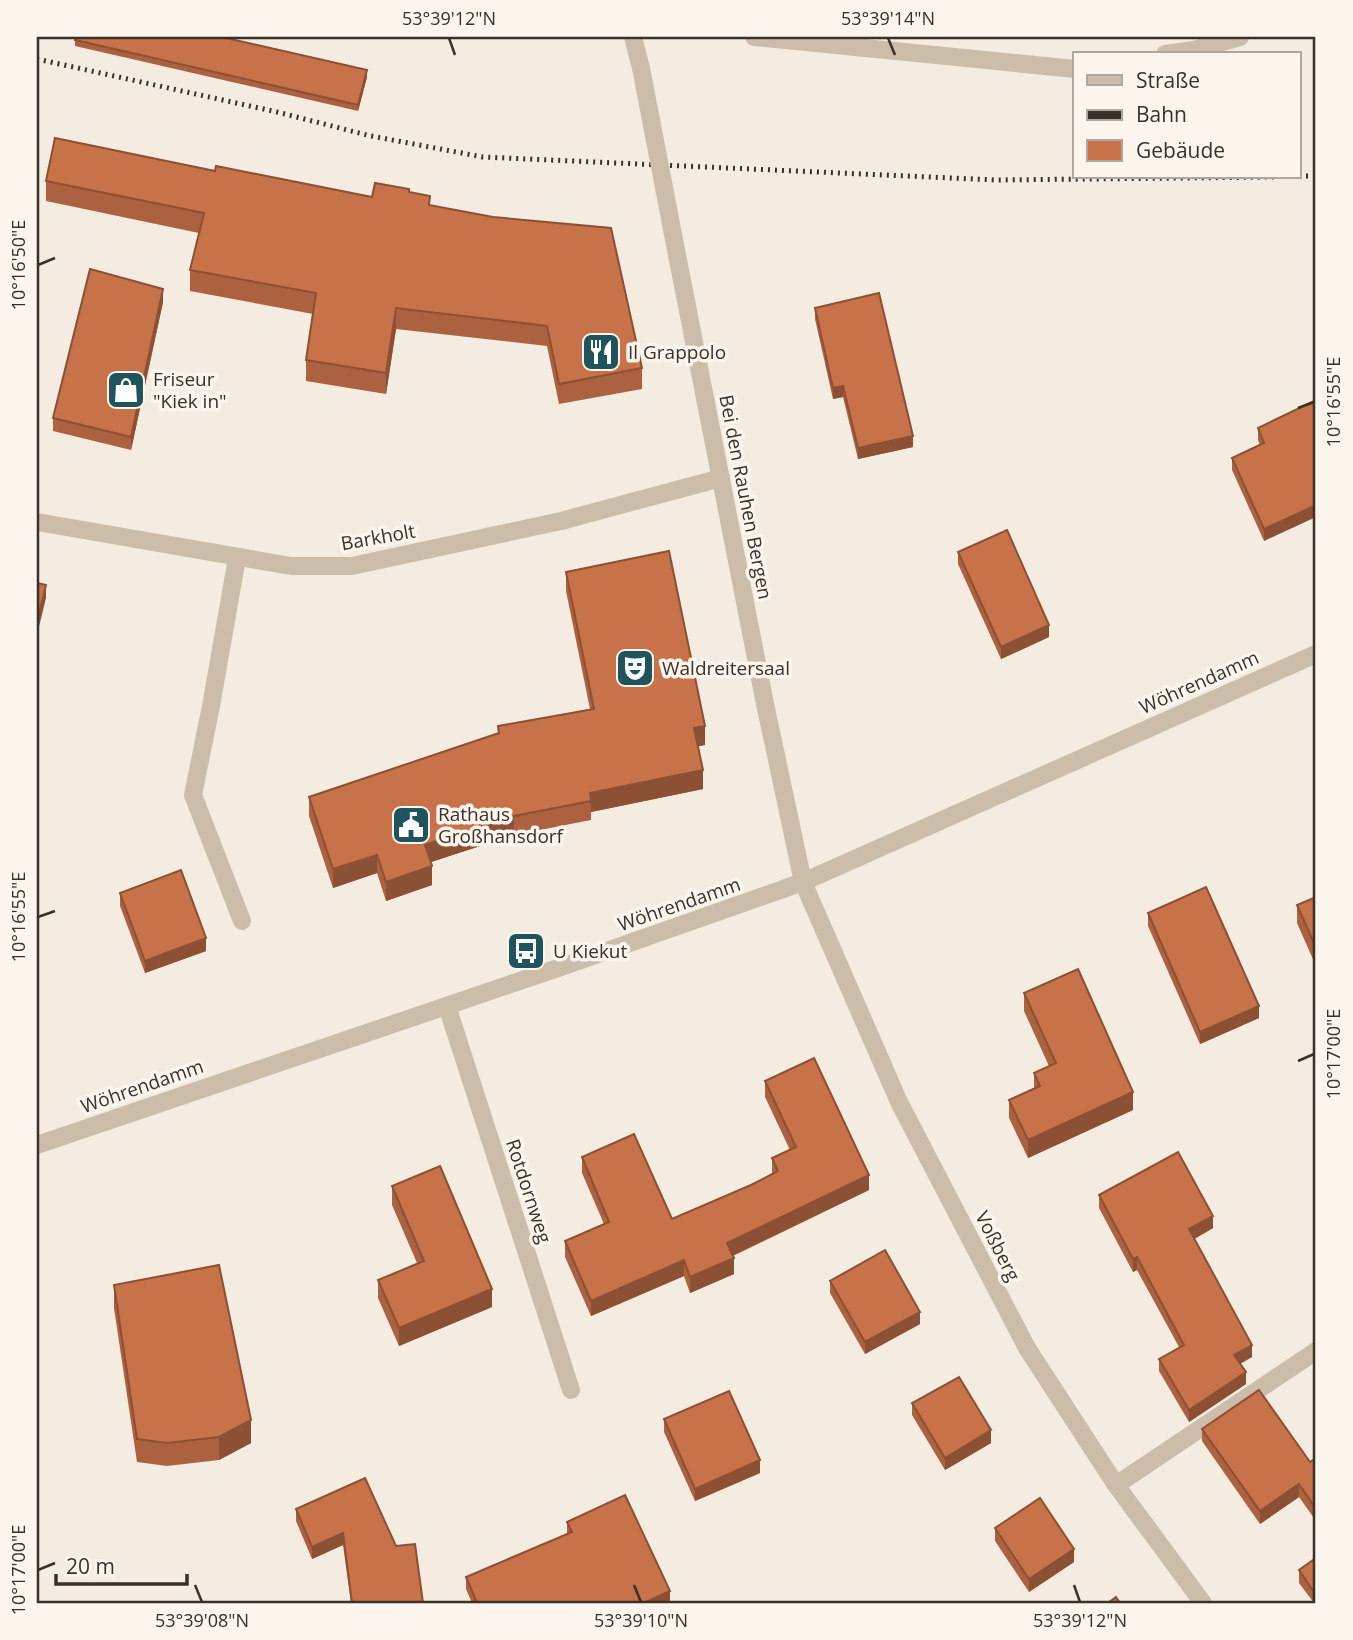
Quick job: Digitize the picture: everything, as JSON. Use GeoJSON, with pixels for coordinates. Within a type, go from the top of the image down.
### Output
{"type":"FeatureCollection","features":[{"type":"Feature","properties":{"kind":"street","name":"Bei den Rauhen Bergen"},"geometry":{"type":"LineString","coordinates":[[633,37],[803,882]]}},
{"type":"Feature","properties":{"kind":"street"},"geometry":{"type":"LineString","coordinates":[[754,37],[1073,69]]}},
{"type":"Feature","properties":{"kind":"street"},"geometry":{"type":"LineString","coordinates":[[1180,52],[1238,37]]}},
{"type":"Feature","properties":{"kind":"street","name":"Barkholt"},"geometry":{"type":"LineString","coordinates":[[37,522],[291,566],[352,566],[561,521],[721,478]]}},
{"type":"Feature","properties":{"kind":"street"},"geometry":{"type":"LineString","coordinates":[[237,558],[193,795],[242,921]]}},
{"type":"Feature","properties":{"kind":"street","name":"Wöhrendamm"},"geometry":{"type":"LineString","coordinates":[[37,1145],[803,882],[1316,654]]}},
{"type":"Feature","properties":{"kind":"street","name":"Voßberg"},"geometry":{"type":"LineString","coordinates":[[803,882],[906,1114],[1027,1348],[1116,1485],[1203,1603]]}},
{"type":"Feature","properties":{"kind":"street","name":"Rotdornweg"},"geometry":{"type":"LineString","coordinates":[[447,1006],[571,1390]]}},
{"type":"Feature","properties":{"kind":"street"},"geometry":{"type":"LineString","coordinates":[[1116,1485],[1316,1351]]}},
{"type":"Feature","properties":{"kind":"building"},"geometry":{"type":"Polygon","coordinates":[[[76,37],[222,37],[367,70],[358,105],[75,40],[76,37]]]}},
{"type":"Feature","properties":{"kind":"building"},"geometry":{"type":"Polygon","coordinates":[[[55,138],[215,171],[216,166],[372,197],[375,183],[409,189],[409,192],[430,196],[429,205],[493,217],[611,228],[642,368],[559,384],[547,326],[396,308],[386,373],[306,360],[316,293],[190,270],[204,213],[46,181],[55,138]]]}},
{"type":"Feature","properties":{"kind":"building"},"geometry":{"type":"Polygon","coordinates":[[[90,269],[163,289],[131,437],[53,418],[90,269]]]}},
{"type":"Feature","properties":{"kind":"building"},"geometry":{"type":"Polygon","coordinates":[[[879,293],[913,436],[858,448],[843,386],[833,388],[815,308],[879,293]]]}},
{"type":"Feature","properties":{"kind":"building"},"geometry":{"type":"Polygon","coordinates":[[[1316,400],[1316,505],[1264,529],[1232,458],[1264,443],[1258,428],[1316,400]]]}},
{"type":"Feature","properties":{"kind":"building"},"geometry":{"type":"Polygon","coordinates":[[[1007,530],[1049,625],[1001,647],[958,552],[1007,530]]]}},
{"type":"Feature","properties":{"kind":"building"},"geometry":{"type":"Polygon","coordinates":[[[669,551],[705,726],[694,728],[703,770],[590,793],[591,801],[514,816],[425,845],[432,866],[386,882],[377,855],[333,869],[309,797],[499,733],[498,726],[594,709],[566,572],[669,551]]]}},
{"type":"Feature","properties":{"kind":"building"},"geometry":{"type":"Polygon","coordinates":[[[37,583],[46,585],[37,622],[37,583]]]}},
{"type":"Feature","properties":{"kind":"building"},"geometry":{"type":"Polygon","coordinates":[[[181,870],[206,938],[145,961],[120,893],[181,870]]]}},
{"type":"Feature","properties":{"kind":"building"},"geometry":{"type":"Polygon","coordinates":[[[1206,887],[1259,1006],[1200,1032],[1148,913],[1206,887]]]}},
{"type":"Feature","properties":{"kind":"building"},"geometry":{"type":"Polygon","coordinates":[[[1316,897],[1316,948],[1297,905],[1316,897]]]}},
{"type":"Feature","properties":{"kind":"building"},"geometry":{"type":"Polygon","coordinates":[[[1078,969],[1133,1092],[1028,1140],[1009,1100],[1040,1086],[1034,1073],[1056,1063],[1024,993],[1078,969]]]}},
{"type":"Feature","properties":{"kind":"building"},"geometry":{"type":"Polygon","coordinates":[[[814,1058],[869,1175],[727,1243],[734,1258],[690,1277],[684,1260],[591,1301],[565,1241],[609,1222],[582,1157],[634,1134],[672,1219],[778,1171],[772,1158],[796,1147],[765,1081],[814,1058]]]}},
{"type":"Feature","properties":{"kind":"building"},"geometry":{"type":"Polygon","coordinates":[[[1178,1152],[1213,1216],[1189,1229],[1252,1345],[1234,1355],[1246,1372],[1189,1410],[1159,1359],[1184,1345],[1137,1257],[1133,1259],[1099,1195],[1178,1152]]]}},
{"type":"Feature","properties":{"kind":"building"},"geometry":{"type":"Polygon","coordinates":[[[440,1166],[492,1289],[399,1328],[378,1280],[424,1261],[392,1186],[440,1166]]]}},
{"type":"Feature","properties":{"kind":"building"},"geometry":{"type":"Polygon","coordinates":[[[885,1250],[920,1312],[865,1342],[830,1281],[885,1250]]]}},
{"type":"Feature","properties":{"kind":"building"},"geometry":{"type":"Polygon","coordinates":[[[219,1265],[251,1420],[219,1437],[167,1443],[137,1439],[114,1285],[219,1265]]]}},
{"type":"Feature","properties":{"kind":"building"},"geometry":{"type":"Polygon","coordinates":[[[959,1377],[991,1430],[945,1458],[912,1403],[959,1377]]]}},
{"type":"Feature","properties":{"kind":"building"},"geometry":{"type":"Polygon","coordinates":[[[1259,1390],[1310,1462],[1316,1458],[1316,1509],[1299,1484],[1260,1511],[1202,1429],[1259,1390]]]}},
{"type":"Feature","properties":{"kind":"building"},"geometry":{"type":"Polygon","coordinates":[[[729,1391],[760,1460],[695,1489],[664,1419],[729,1391]]]}},
{"type":"Feature","properties":{"kind":"building"},"geometry":{"type":"Polygon","coordinates":[[[365,1478],[396,1546],[415,1544],[423,1603],[352,1603],[343,1533],[312,1547],[296,1509],[365,1478]]]}},
{"type":"Feature","properties":{"kind":"building"},"geometry":{"type":"Polygon","coordinates":[[[625,1495],[670,1591],[644,1603],[477,1603],[466,1577],[572,1532],[567,1522],[625,1495]]]}},
{"type":"Feature","properties":{"kind":"building"},"geometry":{"type":"Polygon","coordinates":[[[1040,1498],[1074,1549],[1029,1579],[995,1528],[1040,1498]]]}},
{"type":"Feature","properties":{"kind":"building"},"geometry":{"type":"Polygon","coordinates":[[[1316,1558],[1316,1595],[1299,1570],[1316,1558]]]}},
{"type":"Feature","properties":{"kind":"building"},"geometry":{"type":"Polygon","coordinates":[[[1116,1597],[1120,1603],[1108,1603],[1116,1597]]]}},
{"type":"Feature","properties":{"kind":"railway"},"geometry":{"type":"LineString","coordinates":[[37,59],[277,112],[371,136],[483,157],[996,180],[1183,178]]}},
{"type":"Feature","properties":{"kind":"railway"},"geometry":{"type":"LineString","coordinates":[[1300,176],[1316,176]]}},
{"type":"Feature","properties":{"kind":"place","name":"Il Grappolo"},"geometry":{"type":"Point","coordinates":[601,352]}},
{"type":"Feature","properties":{"kind":"place","name":"Friseur \"Kiek in\""},"geometry":{"type":"Point","coordinates":[126,390]}},
{"type":"Feature","properties":{"kind":"place","name":"Waldreitersaal"},"geometry":{"type":"Point","coordinates":[635,668]}},
{"type":"Feature","properties":{"kind":"place","name":"Rathaus Großhansdorf"},"geometry":{"type":"Point","coordinates":[411,825]}},
{"type":"Feature","properties":{"kind":"place","name":"U Kiekut"},"geometry":{"type":"Point","coordinates":[526,951]}}]}
